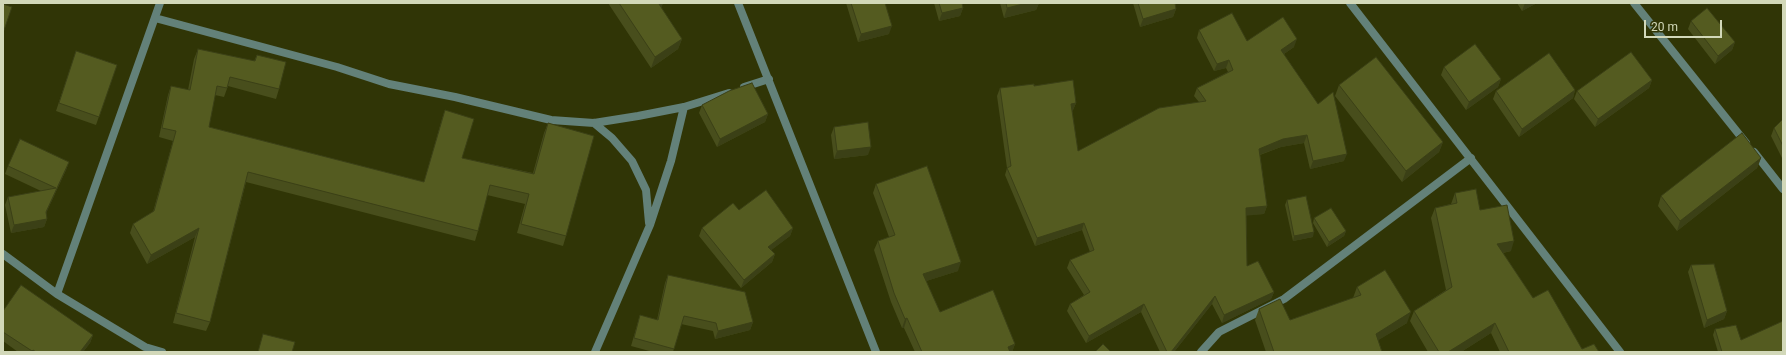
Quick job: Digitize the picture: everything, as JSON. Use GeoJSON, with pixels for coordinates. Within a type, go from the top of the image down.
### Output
{"type":"FeatureCollection","features":[{"type":"Feature","properties":{"kind":"street"},"geometry":{"type":"LineString","coordinates":[[57,294],[160,3]]}},
{"type":"Feature","properties":{"kind":"street"},"geometry":{"type":"LineString","coordinates":[[738,3],[876,352]]}},
{"type":"Feature","properties":{"kind":"street"},"geometry":{"type":"LineString","coordinates":[[1350,3],[1620,352]]}},
{"type":"Feature","properties":{"kind":"street"},"geometry":{"type":"LineString","coordinates":[[1634,3],[1783,189]]}},
{"type":"Feature","properties":{"kind":"street"},"geometry":{"type":"LineString","coordinates":[[155,18],[337,67],[389,84],[455,97],[551,120],[594,123],[684,107],[769,79]]}},
{"type":"Feature","properties":{"kind":"street"},"geometry":{"type":"LineString","coordinates":[[595,352],[650,225],[671,161],[684,107]]}},
{"type":"Feature","properties":{"kind":"street"},"geometry":{"type":"LineString","coordinates":[[594,123],[612,138],[632,161],[646,190],[650,225]]}},
{"type":"Feature","properties":{"kind":"street"},"geometry":{"type":"LineString","coordinates":[[1202,352],[1220,332],[1284,299],[1471,158]]}},
{"type":"Feature","properties":{"kind":"street"},"geometry":{"type":"LineString","coordinates":[[3,254],[57,294],[144,350],[162,352]]}},
{"type":"Feature","properties":{"kind":"building"},"geometry":{"type":"Polygon","coordinates":[[[619,3],[660,3],[659,4],[682,39],[655,57],[619,3]]]}},
{"type":"Feature","properties":{"kind":"building"},"geometry":{"type":"Polygon","coordinates":[[[851,3],[885,3],[892,26],[861,34],[851,3]]]}},
{"type":"Feature","properties":{"kind":"building"},"geometry":{"type":"Polygon","coordinates":[[[939,3],[962,3],[963,8],[942,13],[939,3]]]}},
{"type":"Feature","properties":{"kind":"building"},"geometry":{"type":"Polygon","coordinates":[[[1006,3],[1027,3],[1007,8],[1006,3]]]}},
{"type":"Feature","properties":{"kind":"building"},"geometry":{"type":"Polygon","coordinates":[[[1138,3],[1175,3],[1176,9],[1143,19],[1138,3]]]}},
{"type":"Feature","properties":{"kind":"building"},"geometry":{"type":"Polygon","coordinates":[[[3,4],[12,7],[3,33],[3,4]]]}},
{"type":"Feature","properties":{"kind":"building"},"geometry":{"type":"Polygon","coordinates":[[[1707,8],[1735,42],[1718,56],[1691,21],[1707,8]]]}},
{"type":"Feature","properties":{"kind":"building"},"geometry":{"type":"Polygon","coordinates":[[[1232,13],[1247,41],[1283,17],[1297,39],[1281,50],[1318,104],[1333,92],[1347,154],[1313,161],[1307,135],[1283,139],[1259,149],[1267,206],[1246,208],[1247,266],[1258,261],[1274,292],[1224,315],[1215,296],[1171,352],[1167,352],[1144,304],[1089,336],[1070,304],[1090,292],[1070,260],[1094,250],[1084,223],[1037,238],[1007,168],[1011,166],[1000,88],[1034,84],[1034,86],[1073,80],[1076,103],[1071,104],[1078,151],[1159,108],[1206,101],[1197,88],[1233,70],[1229,60],[1217,64],[1199,30],[1232,13]]]}},
{"type":"Feature","properties":{"kind":"building"},"geometry":{"type":"Polygon","coordinates":[[[1475,44],[1501,79],[1469,102],[1444,67],[1475,44]]]}},
{"type":"Feature","properties":{"kind":"building"},"geometry":{"type":"Polygon","coordinates":[[[198,49],[255,61],[257,55],[286,62],[279,89],[230,77],[227,88],[217,86],[209,127],[424,182],[445,110],[474,119],[462,158],[534,174],[548,123],[594,136],[566,236],[521,224],[529,194],[490,185],[478,231],[248,172],[210,322],[176,313],[199,228],[151,255],[133,224],[154,211],[176,131],[162,128],[171,86],[190,90],[198,49]]]}},
{"type":"Feature","properties":{"kind":"building"},"geometry":{"type":"Polygon","coordinates":[[[76,51],[117,65],[99,117],[59,103],[76,51]]]}},
{"type":"Feature","properties":{"kind":"building"},"geometry":{"type":"Polygon","coordinates":[[[1631,52],[1652,80],[1598,119],[1577,91],[1631,52]]]}},
{"type":"Feature","properties":{"kind":"building"},"geometry":{"type":"Polygon","coordinates":[[[1549,53],[1575,90],[1522,129],[1496,91],[1549,53]]]}},
{"type":"Feature","properties":{"kind":"building"},"geometry":{"type":"Polygon","coordinates":[[[1376,57],[1443,142],[1406,171],[1339,85],[1376,57]]]}},
{"type":"Feature","properties":{"kind":"building"},"geometry":{"type":"Polygon","coordinates":[[[752,83],[768,114],[720,139],[702,105],[729,91],[752,83]]]}},
{"type":"Feature","properties":{"kind":"building"},"geometry":{"type":"Polygon","coordinates":[[[1783,119],[1783,146],[1774,128],[1783,119]]]}},
{"type":"Feature","properties":{"kind":"building"},"geometry":{"type":"Polygon","coordinates":[[[868,122],[871,147],[837,151],[834,127],[868,122]]]}},
{"type":"Feature","properties":{"kind":"building"},"geometry":{"type":"Polygon","coordinates":[[[1742,133],[1761,158],[1680,221],[1661,196],[1742,133]]]}},
{"type":"Feature","properties":{"kind":"building"},"geometry":{"type":"Polygon","coordinates":[[[20,139],[69,162],[46,212],[47,219],[14,225],[8,197],[56,188],[8,166],[20,139]]]}},
{"type":"Feature","properties":{"kind":"building"},"geometry":{"type":"Polygon","coordinates":[[[927,166],[961,262],[923,274],[940,312],[993,290],[1015,344],[1008,347],[1010,352],[922,352],[907,318],[905,319],[894,293],[878,241],[895,235],[876,184],[927,166]]]}},
{"type":"Feature","properties":{"kind":"building"},"geometry":{"type":"Polygon","coordinates":[[[1476,189],[1480,210],[1507,205],[1514,241],[1497,244],[1533,298],[1548,290],[1582,349],[1594,344],[1599,352],[1509,352],[1495,323],[1448,352],[1439,352],[1414,311],[1452,287],[1435,208],[1457,203],[1455,193],[1476,189]]]}},
{"type":"Feature","properties":{"kind":"building"},"geometry":{"type":"Polygon","coordinates":[[[766,190],[793,228],[768,247],[775,254],[744,280],[702,228],[733,203],[739,210],[766,190]]]}},
{"type":"Feature","properties":{"kind":"building"},"geometry":{"type":"Polygon","coordinates":[[[1306,196],[1314,232],[1294,236],[1287,200],[1306,196]]]}},
{"type":"Feature","properties":{"kind":"building"},"geometry":{"type":"Polygon","coordinates":[[[1331,208],[1346,231],[1329,242],[1314,218],[1331,208]]]}},
{"type":"Feature","properties":{"kind":"building"},"geometry":{"type":"Polygon","coordinates":[[[1714,264],[1727,311],[1707,320],[1691,265],[1714,264]]]}},
{"type":"Feature","properties":{"kind":"building"},"geometry":{"type":"Polygon","coordinates":[[[1385,270],[1411,312],[1376,334],[1382,352],[1274,352],[1259,309],[1280,299],[1290,320],[1361,295],[1357,287],[1385,270]]]}},
{"type":"Feature","properties":{"kind":"building"},"geometry":{"type":"Polygon","coordinates":[[[668,275],[745,292],[753,322],[718,331],[716,323],[684,316],[674,349],[634,338],[640,315],[658,320],[668,275]]]}},
{"type":"Feature","properties":{"kind":"building"},"geometry":{"type":"Polygon","coordinates":[[[21,285],[93,335],[80,352],[32,351],[3,332],[3,311],[21,285]]]}},
{"type":"Feature","properties":{"kind":"building"},"geometry":{"type":"Polygon","coordinates":[[[1783,321],[1783,352],[1722,352],[1715,329],[1736,325],[1741,340],[1783,321]]]}},
{"type":"Feature","properties":{"kind":"building"},"geometry":{"type":"Polygon","coordinates":[[[263,334],[295,342],[292,352],[258,352],[263,334]]]}},
{"type":"Feature","properties":{"kind":"building"},"geometry":{"type":"Polygon","coordinates":[[[1103,344],[1111,352],[1095,352],[1103,344]]]}}]}
